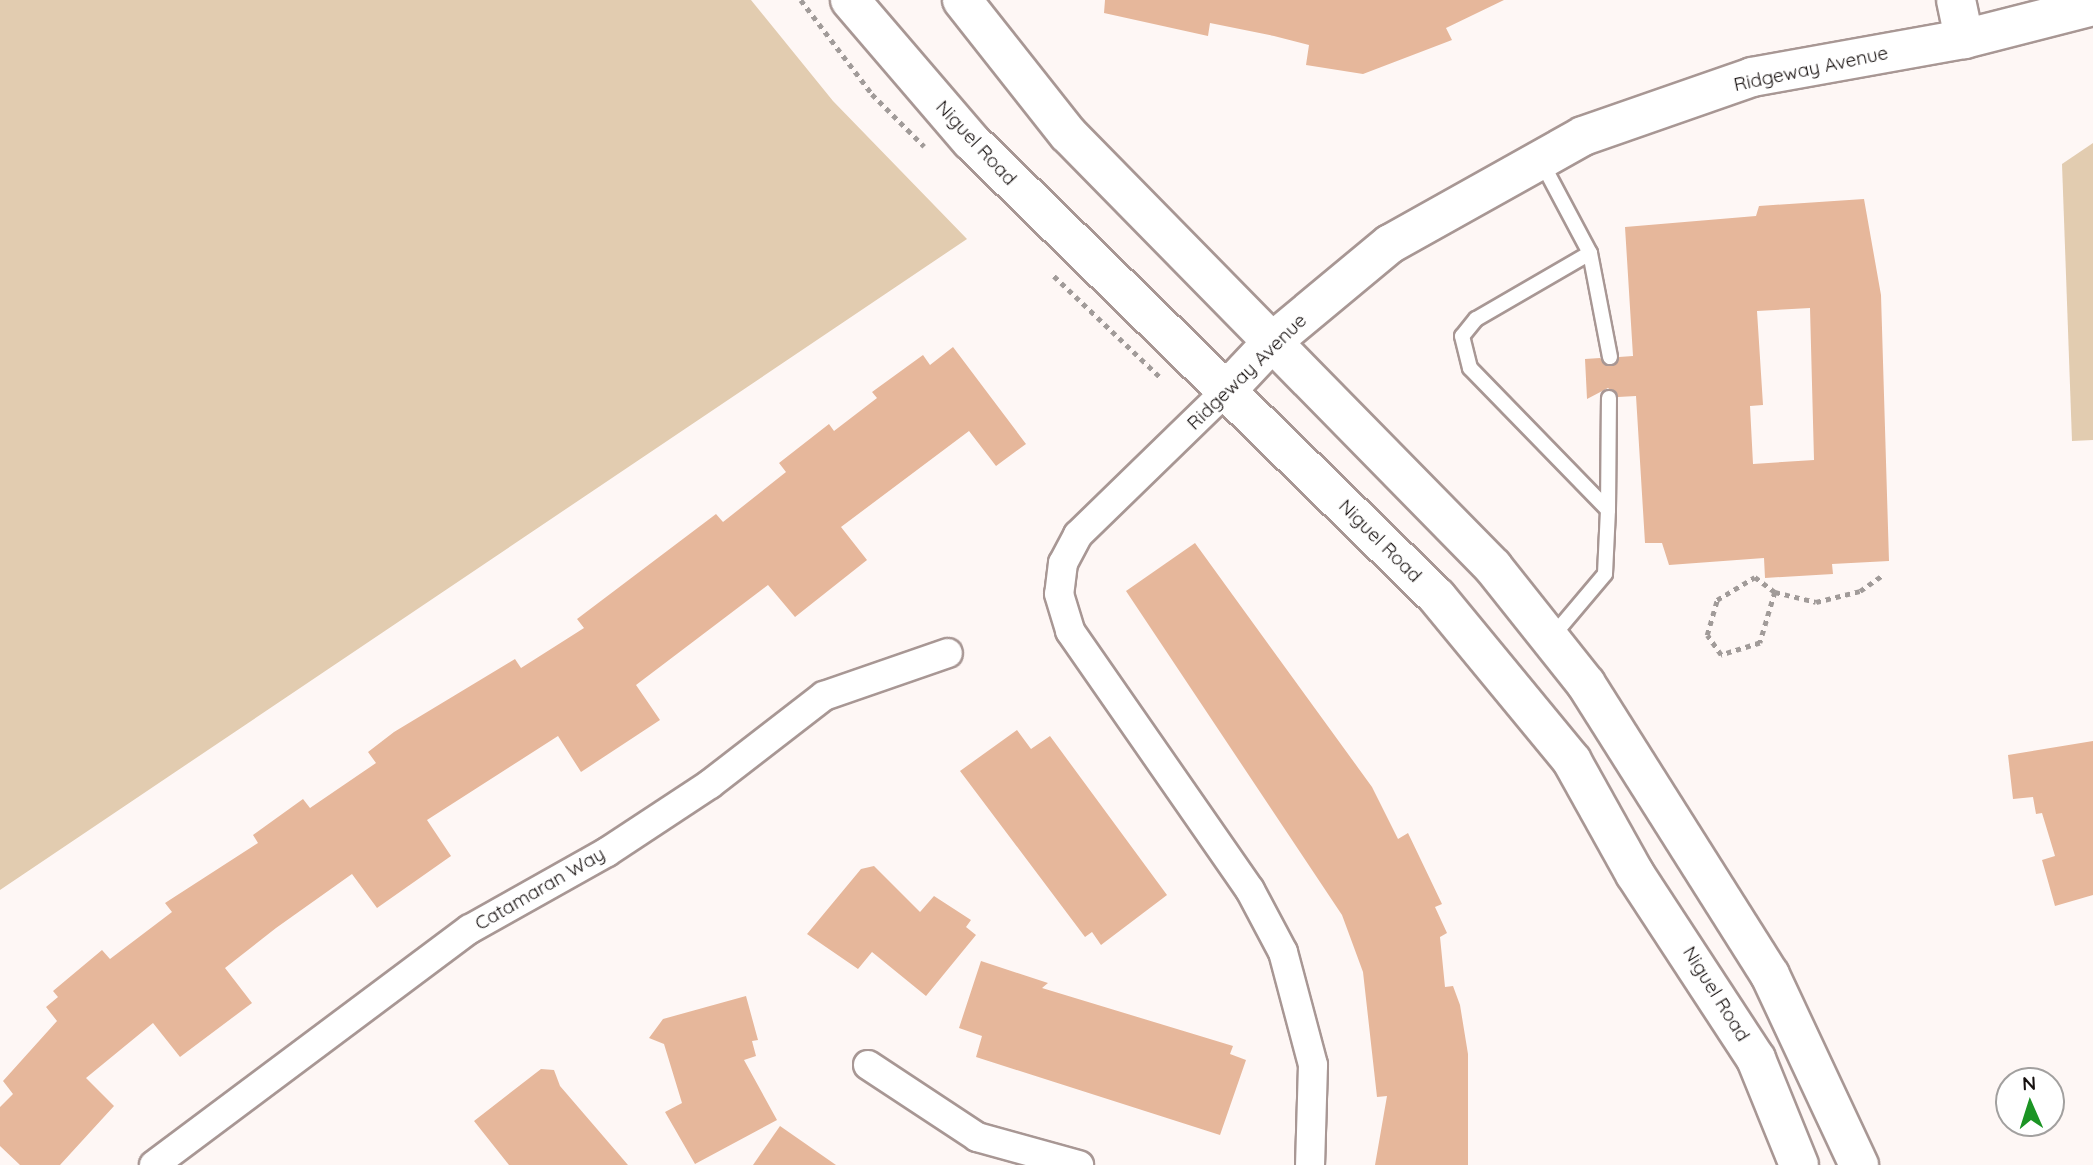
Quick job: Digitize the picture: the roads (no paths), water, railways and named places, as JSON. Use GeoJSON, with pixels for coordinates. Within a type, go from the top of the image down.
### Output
{"type":"FeatureCollection","features":[{"type":"Feature","properties":{"kind":"main road","name":"Niguel Road"},"geometry":{"type":"LineString","coordinates":[[850,0],[971,141],[1437,597],[1572,761],[1635,874],[1756,1059],[1799,1165]]}},
{"type":"Feature","properties":{"kind":"main road"},"geometry":{"type":"LineString","coordinates":[[962,0],[1068,134],[1493,567],[1550,639],[1717,883],[1770,975],[1859,1165]]}},
{"type":"Feature","properties":{"kind":"main road"},"geometry":{"type":"LineString","coordinates":[[1956,0],[1964,39]]}},
{"type":"Feature","properties":{"kind":"main road","name":"Ridgeway Avenue"},"geometry":{"type":"LineString","coordinates":[[1227,390],[1273,341],[1390,244],[1583,136],[1752,77],[1964,39],[2093,6]]}},
{"type":"Feature","properties":{"kind":"street","name":"Ridgeway Avenue"},"geometry":{"type":"LineString","coordinates":[[1227,390],[1078,535],[1063,563],[1059,594],[1070,631],[1250,890],[1283,952],[1313,1065],[1310,1165]]}},
{"type":"Feature","properties":{"kind":"street","name":"Catamaran Way"},"geometry":{"type":"LineString","coordinates":[[154,1165],[470,929],[607,852],[710,784],[824,696],[948,653]]}},
{"type":"Feature","properties":{"kind":"street"},"geometry":{"type":"LineString","coordinates":[[868,1065],[977,1137],[1079,1165]]}},
{"type":"Feature","properties":{"kind":"lane"},"geometry":{"type":"LineString","coordinates":[[1541,161],[1590,253],[1610,358]]}},
{"type":"Feature","properties":{"kind":"lane"},"geometry":{"type":"LineString","coordinates":[[1590,253],[1476,319],[1462,336],[1470,368],[1608,510]]}},
{"type":"Feature","properties":{"kind":"lane"},"geometry":{"type":"LineString","coordinates":[[1550,639],[1605,574],[1609,398]]}}]}
